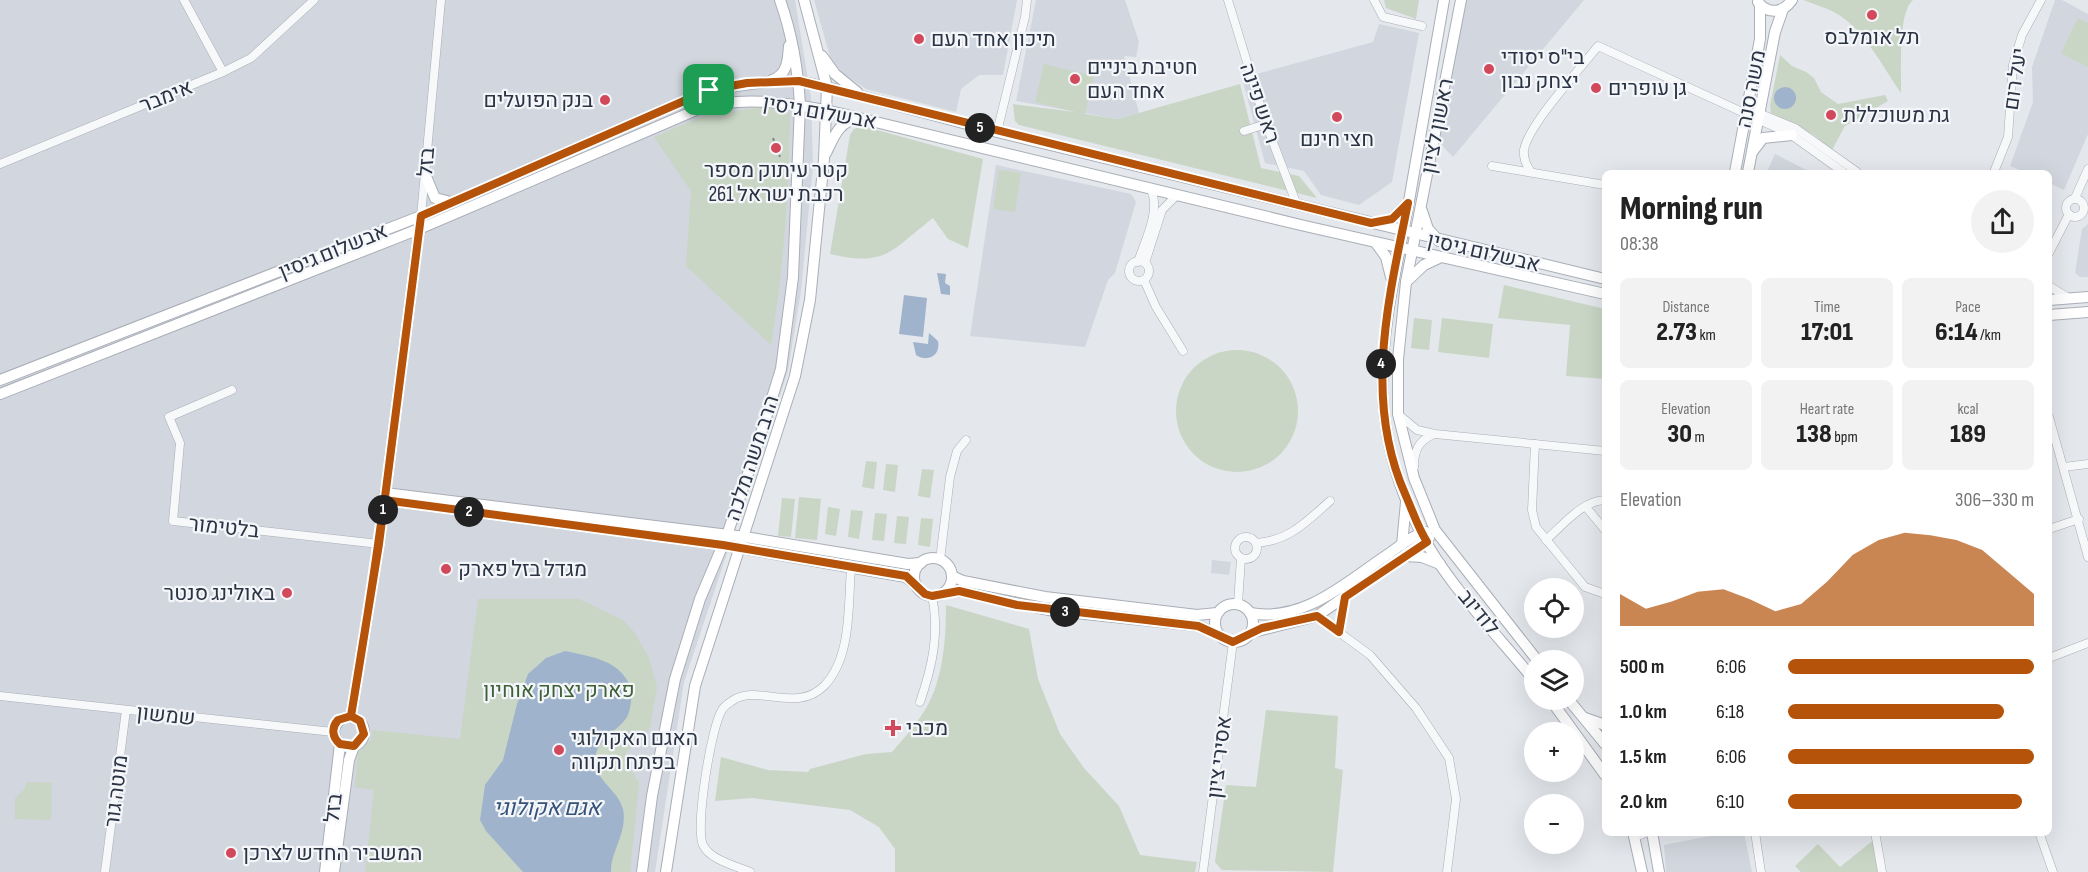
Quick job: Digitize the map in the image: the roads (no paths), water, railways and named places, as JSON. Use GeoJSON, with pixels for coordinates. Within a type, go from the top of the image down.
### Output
{"type":"FeatureCollection","features":[{"type":"Feature","properties":{"kind":"street"},"geometry":{"type":"LineString","coordinates":[[184,0],[223,72]]}},
{"type":"Feature","properties":{"kind":"street","name":"אימבר"},"geometry":{"type":"LineString","coordinates":[[0,164],[252,58],[314,0]]}},
{"type":"Feature","properties":{"kind":"street","name":"בזל"},"geometry":{"type":"LineString","coordinates":[[351,716],[379,544],[421,216],[441,0]]}},
{"type":"Feature","properties":{"kind":"street"},"geometry":{"type":"LineString","coordinates":[[765,82],[776,79],[787,67],[789,28],[780,0]]}},
{"type":"Feature","properties":{"kind":"street"},"geometry":{"type":"LineString","coordinates":[[804,0],[818,48],[835,74],[855,91],[873,100]]}},
{"type":"Feature","properties":{"kind":"street"},"geometry":{"type":"LineString","coordinates":[[997,132],[1025,17],[1027,0]]}},
{"type":"Feature","properties":{"kind":"street","name":"ראש פינה"},"geometry":{"type":"LineString","coordinates":[[1228,0],[1266,124],[1297,205]]}},
{"type":"Feature","properties":{"kind":"street"},"geometry":{"type":"LineString","coordinates":[[1374,0],[1383,17],[1422,26]]}},
{"type":"Feature","properties":{"kind":"street","name":"ראשון לציון"},"geometry":{"type":"LineString","coordinates":[[1391,284],[1400,248],[1444,0]]}},
{"type":"Feature","properties":{"kind":"street","name":"ראשון לציון"},"geometry":{"type":"LineString","coordinates":[[1398,414],[1397,368],[1406,282],[1422,212],[1461,0]]}},
{"type":"Feature","properties":{"kind":"street"},"geometry":{"type":"LineString","coordinates":[[1758,3],[1771,11],[1783,9],[1792,0]]}},
{"type":"Feature","properties":{"kind":"street","name":"יעל רום"},"geometry":{"type":"LineString","coordinates":[[1993,170],[2008,137],[2013,65],[2022,35],[2041,0]]}},
{"type":"Feature","properties":{"kind":"street","name":"משה סנה"},"geometry":{"type":"LineString","coordinates":[[1735,170],[1760,39],[1758,3]]}},
{"type":"Feature","properties":{"kind":"street","name":"משה סנה"},"geometry":{"type":"LineString","coordinates":[[1748,170],[1775,32],[1783,9]]}},
{"type":"Feature","properties":{"kind":"street","name":"הרב משה מלכה"},"geometry":{"type":"LineString","coordinates":[[642,872],[652,796],[675,679],[700,599],[733,517],[781,369],[793,277],[800,105],[799,81],[789,28]]}},
{"type":"Feature","properties":{"kind":"street"},"geometry":{"type":"LineString","coordinates":[[1531,172],[1524,162],[1526,143],[1536,125],[1599,46],[1746,112],[1795,128],[1854,170]]}},
{"type":"Feature","properties":{"kind":"street","name":"הרב משה מלכה"},"geometry":{"type":"LineString","coordinates":[[666,872],[695,686],[751,518],[799,354],[810,300],[824,159],[826,110],[826,87],[818,48]]}},
{"type":"Feature","properties":{"kind":"street","name":"אבשלום גיסין"},"geometry":{"type":"LineString","coordinates":[[0,380],[421,216],[580,148],[692,96],[727,85],[765,82],[799,81],[826,87],[1416,236],[1602,278]]}},
{"type":"Feature","properties":{"kind":"street","name":"אבשלום גיסין"},"geometry":{"type":"LineString","coordinates":[[0,394],[419,229],[701,108],[732,101],[766,101],[800,105],[861,117],[1376,243],[1602,293]]}},
{"type":"Feature","properties":{"kind":"street"},"geometry":{"type":"LineString","coordinates":[[1758,116],[1792,135],[1840,170]]}},
{"type":"Feature","properties":{"kind":"street"},"geometry":{"type":"LineString","coordinates":[[824,159],[837,130],[850,120],[861,117]]}},
{"type":"Feature","properties":{"kind":"street"},"geometry":{"type":"LineString","coordinates":[[1244,131],[1266,124]]}},
{"type":"Feature","properties":{"kind":"street"},"geometry":{"type":"LineString","coordinates":[[1751,157],[1763,138],[1792,135]]}},
{"type":"Feature","properties":{"kind":"street"},"geometry":{"type":"LineString","coordinates":[[1492,166],[1602,184]]}},
{"type":"Feature","properties":{"kind":"street"},"geometry":{"type":"LineString","coordinates":[[2052,247],[2069,214],[2066,205],[2075,198],[2088,169]]}},
{"type":"Feature","properties":{"kind":"street"},"geometry":{"type":"LineString","coordinates":[[425,174],[435,198],[444,202],[454,202]]}},
{"type":"Feature","properties":{"kind":"street"},"geometry":{"type":"LineString","coordinates":[[1141,262],[1155,207],[1154,196],[1150,188]]}},
{"type":"Feature","properties":{"kind":"street"},"geometry":{"type":"LineString","coordinates":[[1144,280],[1134,280],[1130,274],[1132,265],[1141,262],[1162,210],[1177,195]]}},
{"type":"Feature","properties":{"kind":"street"},"geometry":{"type":"LineString","coordinates":[[2069,214],[2078,217],[2086,210],[2081,200],[2075,198]]}},
{"type":"Feature","properties":{"kind":"street"},"geometry":{"type":"LineString","coordinates":[[1371,223],[1392,219],[1408,203]]}},
{"type":"Feature","properties":{"kind":"street"},"geometry":{"type":"LineString","coordinates":[[1422,212],[1428,229],[1440,241]]}},
{"type":"Feature","properties":{"kind":"street"},"geometry":{"type":"LineString","coordinates":[[394,239],[408,244],[415,261]]}},
{"type":"Feature","properties":{"kind":"street"},"geometry":{"type":"LineString","coordinates":[[1376,243],[1391,267],[1391,284]]}},
{"type":"Feature","properties":{"kind":"street"},"geometry":{"type":"LineString","coordinates":[[1406,282],[1424,265],[1442,258]]}},
{"type":"Feature","properties":{"kind":"street"},"geometry":{"type":"LineString","coordinates":[[1141,262],[1149,272],[1144,280]]}},
{"type":"Feature","properties":{"kind":"street"},"geometry":{"type":"LineString","coordinates":[[1144,280],[1156,307],[1183,351]]}},
{"type":"Feature","properties":{"kind":"street","name":"לודיוב"},"geometry":{"type":"LineString","coordinates":[[1391,284],[1381,357],[1382,397],[1385,433],[1396,475],[1424,538],[1440,564],[1524,668]]}},
{"type":"Feature","properties":{"kind":"street"},"geometry":{"type":"LineString","coordinates":[[2052,289],[2058,294],[2074,298]]}},
{"type":"Feature","properties":{"kind":"street"},"geometry":{"type":"LineString","coordinates":[[2052,300],[2088,297]]}},
{"type":"Feature","properties":{"kind":"street"},"geometry":{"type":"LineString","coordinates":[[2052,315],[2088,312]]}},
{"type":"Feature","properties":{"kind":"street","name":"בלטימור"},"geometry":{"type":"LineString","coordinates":[[232,390],[169,417],[180,443],[172,521],[379,544]]}},
{"type":"Feature","properties":{"kind":"street"},"geometry":{"type":"LineString","coordinates":[[1398,414],[1418,430],[1435,434],[1602,451]]}},
{"type":"Feature","properties":{"kind":"street","name":"לודיוב"},"geometry":{"type":"LineString","coordinates":[[1398,414],[1414,478],[1435,530],[1530,650]]}},
{"type":"Feature","properties":{"kind":"street"},"geometry":{"type":"LineString","coordinates":[[2052,427],[2088,557]]}},
{"type":"Feature","properties":{"kind":"street"},"geometry":{"type":"LineString","coordinates":[[1414,478],[1414,456],[1418,446],[1425,438],[1435,434]]}},
{"type":"Feature","properties":{"kind":"street"},"geometry":{"type":"LineString","coordinates":[[940,560],[952,467],[957,451],[966,440]]}},
{"type":"Feature","properties":{"kind":"street"},"geometry":{"type":"LineString","coordinates":[[1535,444],[1533,519],[1546,540],[1585,586],[1593,592],[1602,594]]}},
{"type":"Feature","properties":{"kind":"street"},"geometry":{"type":"LineString","coordinates":[[2064,467],[2088,464]]}},
{"type":"Feature","properties":{"kind":"street"},"geometry":{"type":"LineString","coordinates":[[1402,544],[1406,523],[1406,496]]}},
{"type":"Feature","properties":{"kind":"street"},"geometry":{"type":"LineString","coordinates":[[385,497],[725,540],[743,542],[765,540],[908,564],[921,563],[934,558],[940,560],[946,563],[952,576],[950,585],[938,595],[934,654],[920,702]]}},
{"type":"Feature","properties":{"kind":"street"},"geometry":{"type":"LineString","coordinates":[[1546,540],[1595,500],[1602,500]]}},
{"type":"Feature","properties":{"kind":"street"},"geometry":{"type":"LineString","coordinates":[[1238,604],[1241,558],[1235,550],[1239,540],[1250,537],[1257,543],[1273,542],[1288,537],[1330,501]]}},
{"type":"Feature","properties":{"kind":"street"},"geometry":{"type":"LineString","coordinates":[[1586,507],[1602,526]]}},
{"type":"Feature","properties":{"kind":"street"},"geometry":{"type":"LineString","coordinates":[[708,538],[722,529],[733,517]]}},
{"type":"Feature","properties":{"kind":"street"},"geometry":{"type":"LineString","coordinates":[[751,518],[754,528],[765,540]]}},
{"type":"Feature","properties":{"kind":"street"},"geometry":{"type":"LineString","coordinates":[[2052,529],[2079,519]]}},
{"type":"Feature","properties":{"kind":"street"},"geometry":{"type":"LineString","coordinates":[[1250,633],[1317,616],[1406,556],[1435,530]]}},
{"type":"Feature","properties":{"kind":"street"},"geometry":{"type":"LineString","coordinates":[[708,538],[715,552],[716,562]]}},
{"type":"Feature","properties":{"kind":"street"},"geometry":{"type":"LineString","coordinates":[[1220,635],[1214,624],[1217,613],[1225,605],[1238,604],[1251,613],[1272,616],[1307,608],[1402,544],[1424,538]]}},
{"type":"Feature","properties":{"kind":"street"},"geometry":{"type":"LineString","coordinates":[[743,542],[763,552],[906,576],[925,594],[938,595],[959,591],[1041,609],[1198,626],[1233,642],[1245,638],[1250,633],[1251,613]]}},
{"type":"Feature","properties":{"kind":"street"},"geometry":{"type":"LineString","coordinates":[[1241,558],[1249,559],[1256,555],[1257,543]]}},
{"type":"Feature","properties":{"kind":"street"},"geometry":{"type":"LineString","coordinates":[[735,568],[752,555],[763,552]]}},
{"type":"Feature","properties":{"kind":"street"},"geometry":{"type":"LineString","coordinates":[[1406,556],[1422,557],[1440,564]]}},
{"type":"Feature","properties":{"kind":"street"},"geometry":{"type":"LineString","coordinates":[[916,585],[916,569],[921,563]]}},
{"type":"Feature","properties":{"kind":"street"},"geometry":{"type":"LineString","coordinates":[[750,872],[709,854],[701,838],[704,788],[718,720],[723,708],[734,699],[751,696],[782,699],[804,698],[823,687],[841,657],[851,568]]}},
{"type":"Feature","properties":{"kind":"street"},"geometry":{"type":"LineString","coordinates":[[952,576],[963,581],[1045,597],[1197,615],[1217,613]]}},
{"type":"Feature","properties":{"kind":"street"},"geometry":{"type":"LineString","coordinates":[[1339,632],[1345,597]]}},
{"type":"Feature","properties":{"kind":"street"},"geometry":{"type":"LineString","coordinates":[[1317,616],[1370,655],[1416,708],[1449,758],[1456,799],[1447,872]]}},
{"type":"Feature","properties":{"kind":"street","name":"אסירי ציון"},"geometry":{"type":"LineString","coordinates":[[1203,872],[1233,642]]}},
{"type":"Feature","properties":{"kind":"street"},"geometry":{"type":"LineString","coordinates":[[2052,657],[2088,643]]}},
{"type":"Feature","properties":{"kind":"street","name":"שמשון"},"geometry":{"type":"LineString","coordinates":[[0,696],[333,732]]}},
{"type":"Feature","properties":{"kind":"street"},"geometry":{"type":"LineString","coordinates":[[1558,710],[1602,770]]}},
{"type":"Feature","properties":{"kind":"street"},"geometry":{"type":"LineString","coordinates":[[1577,710],[1602,739]]}},
{"type":"Feature","properties":{"kind":"street","name":"מוטה גור"},"geometry":{"type":"LineString","coordinates":[[105,872],[126,711]]}},
{"type":"Feature","properties":{"kind":"street"},"geometry":{"type":"LineString","coordinates":[[351,716],[360,721],[364,729],[362,739],[354,746],[340,744],[333,732],[338,720],[351,716]]}},
{"type":"Feature","properties":{"kind":"street"},"geometry":{"type":"LineString","coordinates":[[1582,717],[1602,723]]}},
{"type":"Feature","properties":{"kind":"street","name":"בזל"},"geometry":{"type":"LineString","coordinates":[[325,872],[340,744]]}},
{"type":"Feature","properties":{"kind":"street"},"geometry":{"type":"LineString","coordinates":[[1591,753],[1602,744]]}},
{"type":"Feature","properties":{"kind":"street","name":"בזל"},"geometry":{"type":"LineString","coordinates":[[334,872],[349,759],[354,746]]}},
{"type":"Feature","properties":{"kind":"street"},"geometry":{"type":"LineString","coordinates":[[1634,836],[1642,872]]}},
{"type":"Feature","properties":{"kind":"street"},"geometry":{"type":"LineString","coordinates":[[1651,836],[1659,872]]}},
{"type":"Feature","properties":{"kind":"street"},"geometry":{"type":"LineString","coordinates":[[1756,836],[1761,872]]}},
{"type":"Feature","properties":{"kind":"street"},"geometry":{"type":"LineString","coordinates":[[1876,836],[1882,872]]}},
{"type":"Feature","properties":{"kind":"street"},"geometry":{"type":"LineString","coordinates":[[2040,836],[2053,872]]}},
{"type":"Feature","properties":{"kind":"water"},"geometry":{"type":"Polygon","coordinates":[[[1785,87],[1793,90],[1796,98],[1793,106],[1785,109],[1777,106],[1774,98],[1777,90],[1785,87]]]}},
{"type":"Feature","properties":{"kind":"water"},"geometry":{"type":"Polygon","coordinates":[[[937,273],[946,274],[945,283],[950,286],[950,295],[941,294],[937,273]]]}},
{"type":"Feature","properties":{"kind":"water"},"geometry":{"type":"Polygon","coordinates":[[[904,295],[927,298],[923,337],[899,334],[904,295]]]}},
{"type":"Feature","properties":{"kind":"water"},"geometry":{"type":"Polygon","coordinates":[[[929,333],[938,341],[936,354],[929,358],[916,355],[913,342],[928,344],[929,333]]]}},
{"type":"Feature","properties":{"kind":"water","name":"אגם אקולוגי"},"geometry":{"type":"Polygon","coordinates":[[[565,651],[596,658],[613,666],[621,672],[632,690],[627,717],[600,745],[595,757],[598,772],[623,809],[623,826],[613,857],[611,872],[523,872],[486,831],[480,820],[485,785],[503,760],[517,704],[528,674],[546,658],[565,651]]]}},
{"type":"Feature","properties":{"kind":"railway"},"geometry":{"type":"LineString","coordinates":[[773,138],[780,157]]}},
{"type":"Feature","properties":{"kind":"place","name":"תל אומלבס"},"geometry":{"type":"Point","coordinates":[1872,15]}},
{"type":"Feature","properties":{"kind":"place","name":"תיכון אחד העם"},"geometry":{"type":"Point","coordinates":[919,39]}},
{"type":"Feature","properties":{"kind":"place","name":"בי\"ס יסודי יצחק נבון"},"geometry":{"type":"Point","coordinates":[1489,69]}},
{"type":"Feature","properties":{"kind":"place","name":"חטיבת ביניים אחד העם"},"geometry":{"type":"Point","coordinates":[1075,79]}},
{"type":"Feature","properties":{"kind":"place","name":"גן עופרים"},"geometry":{"type":"Point","coordinates":[1596,88]}},
{"type":"Feature","properties":{"kind":"place","name":"בנק הפועלים"},"geometry":{"type":"Point","coordinates":[605,100]}},
{"type":"Feature","properties":{"kind":"place","name":"גת משוכללת"},"geometry":{"type":"Point","coordinates":[1831,115]}},
{"type":"Feature","properties":{"kind":"place","name":"חצי חינם"},"geometry":{"type":"Point","coordinates":[1337,117]}},
{"type":"Feature","properties":{"kind":"place","name":"קטר עיתוק מספר 261 רכבת ישראל"},"geometry":{"type":"Point","coordinates":[776,148]}},
{"type":"Feature","properties":{"kind":"place","name":"מגדל בזל פארק"},"geometry":{"type":"Point","coordinates":[446,569]}},
{"type":"Feature","properties":{"kind":"place","name":"באולינג סנטר"},"geometry":{"type":"Point","coordinates":[287,593]}},
{"type":"Feature","properties":{"kind":"place","name":"מכבי"},"geometry":{"type":"Point","coordinates":[893,728]}},
{"type":"Feature","properties":{"kind":"place","name":"האגם האקולוגי בפתח תקווה"},"geometry":{"type":"Point","coordinates":[559,750]}},
{"type":"Feature","properties":{"kind":"place","name":"המשביר החדש לצרכן"},"geometry":{"type":"Point","coordinates":[231,853]}},
{"type":"Feature","properties":{"kind":"park label","name":"פארק יצחק אוחיון"},"geometry":{"type":"Point","coordinates":[559,690]}}]}
